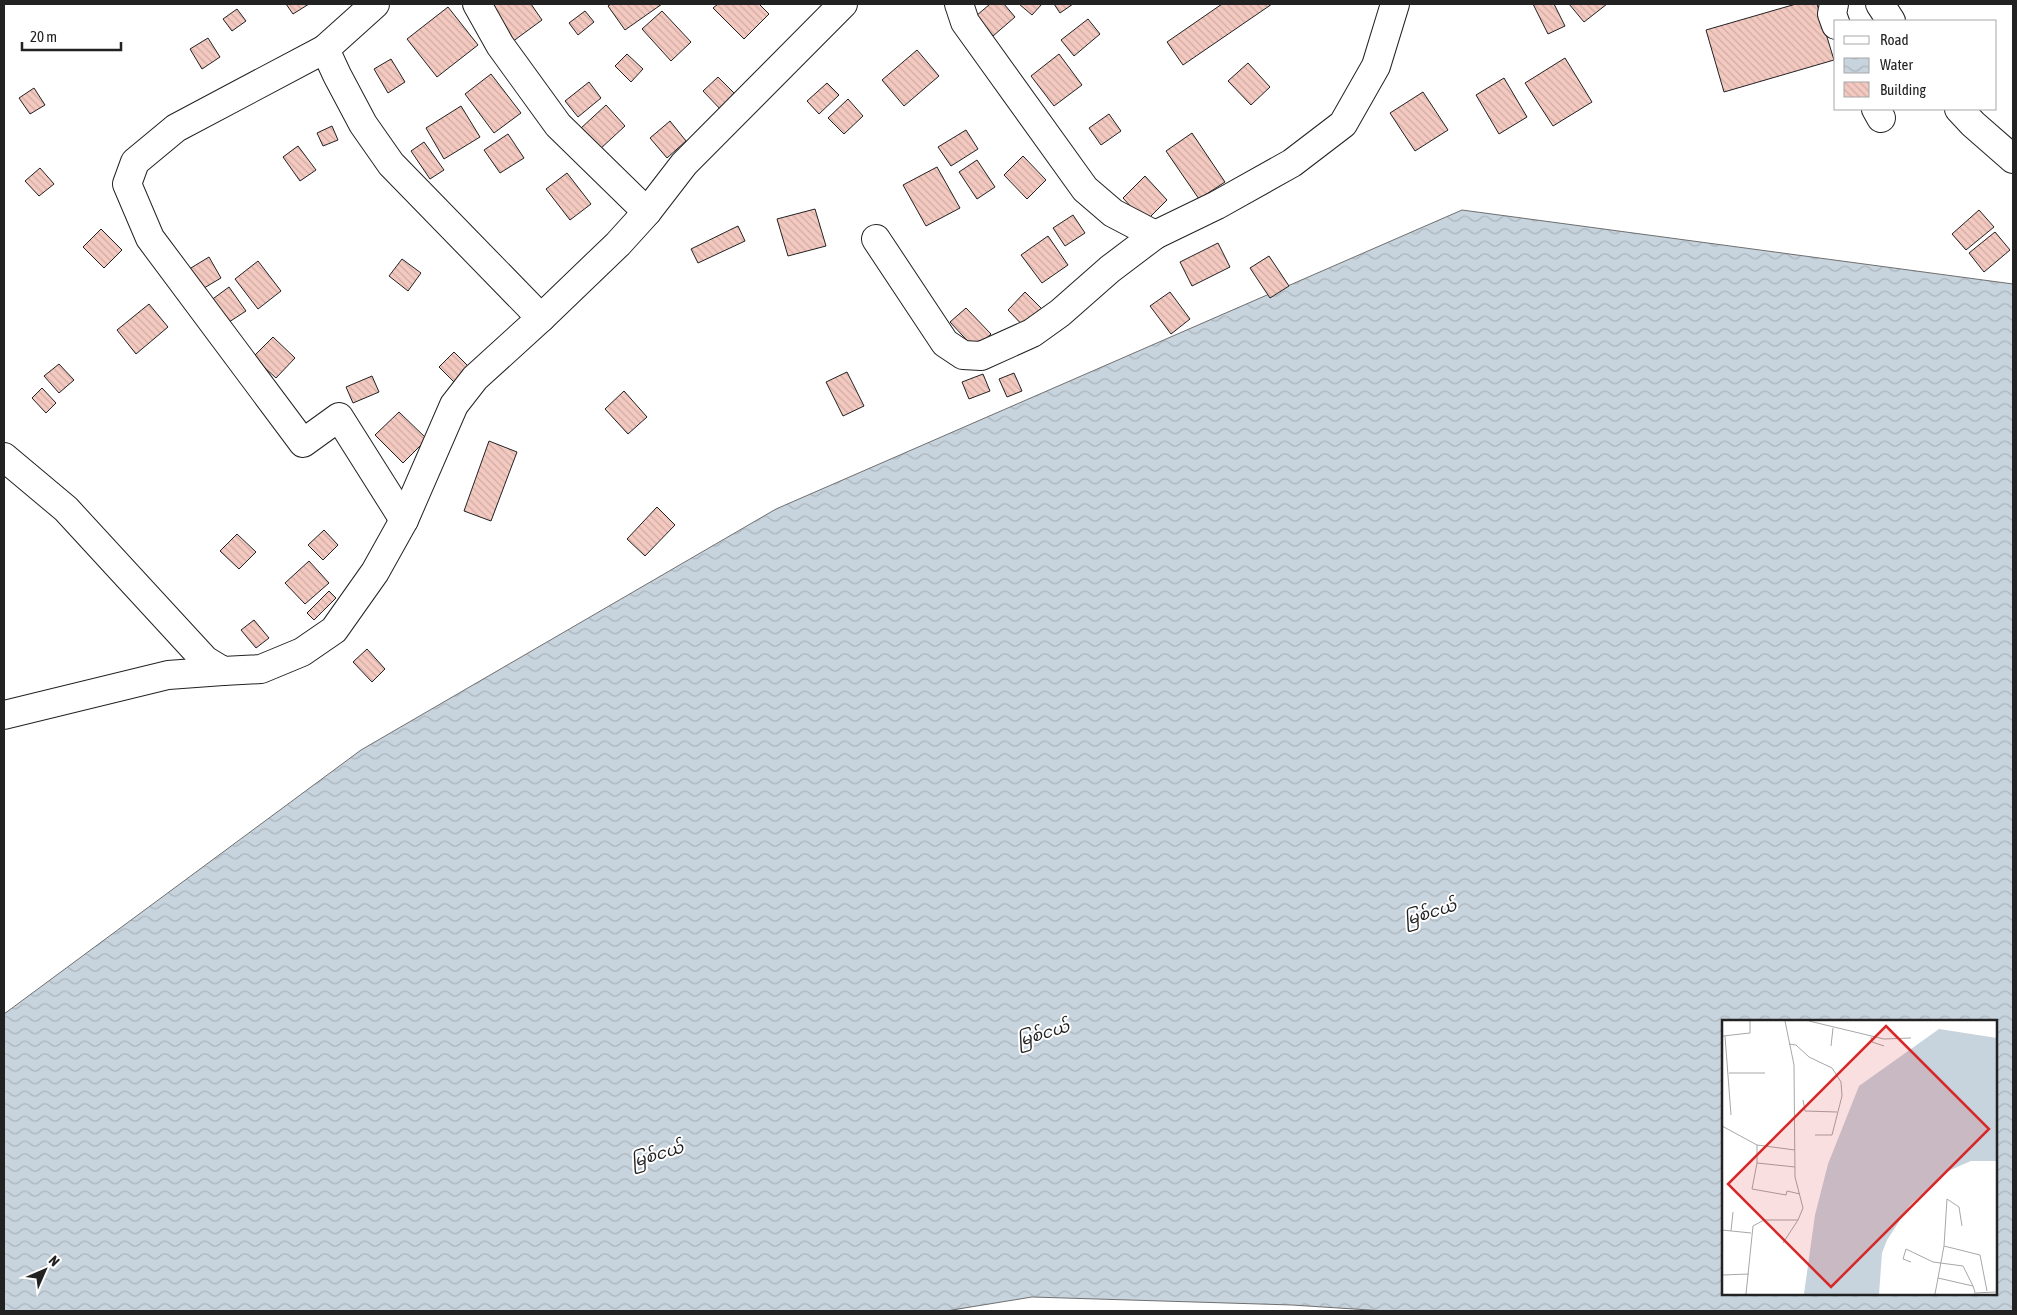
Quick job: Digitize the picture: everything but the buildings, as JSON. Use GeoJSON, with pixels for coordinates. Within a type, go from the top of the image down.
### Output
{"type":"FeatureCollection","features":[{"type":"Feature","properties":{"kind":"street"},"geometry":{"type":"LineString","coordinates":[[375,4],[325,49],[176,128],[135,162],[128,184],[150,238],[303,443],[340,417],[404,520]]}},
{"type":"Feature","properties":{"kind":"street"},"geometry":{"type":"LineString","coordinates":[[477,4],[500,45],[558,125],[647,212]]}},
{"type":"Feature","properties":{"kind":"street"},"geometry":{"type":"LineString","coordinates":[[4,715],[168,675],[261,669],[302,652],[334,630],[375,572],[404,520],[454,405],[475,378],[618,244],[647,212],[684,164],[843,4]]}},
{"type":"Feature","properties":{"kind":"street"},"geometry":{"type":"LineString","coordinates":[[959,4],[965,22],[1084,189],[1113,213],[1155,236]]}},
{"type":"Feature","properties":{"kind":"street"},"geometry":{"type":"LineString","coordinates":[[876,239],[944,342],[963,355],[981,356],[1032,333],[1060,313],[1110,268],[1155,236],[1292,163],[1343,124],[1376,66],[1395,4]]}},
{"type":"Feature","properties":{"kind":"street"},"geometry":{"type":"LineString","coordinates":[[1834,4],[1832,14],[1834,20]]}},
{"type":"Feature","properties":{"kind":"street"},"geometry":{"type":"LineString","coordinates":[[1880,4],[1890,20]]}},
{"type":"Feature","properties":{"kind":"street"},"geometry":{"type":"LineString","coordinates":[[325,49],[336,75],[363,124],[390,164],[541,318]]}},
{"type":"Feature","properties":{"kind":"street"},"geometry":{"type":"LineString","coordinates":[[1960,110],[1973,124],[2013,158]]}},
{"type":"Feature","properties":{"kind":"street"},"geometry":{"type":"LineString","coordinates":[[4,456],[66,509],[205,660],[223,671]]}},
{"type":"Feature","properties":{"kind":"water","name":"မြစ်ငယ်"},"geometry":{"type":"Polygon","coordinates":[[[1462,210],[2013,284],[2013,1311],[1385,1311],[1292,1305],[1032,1297],[946,1311],[4,1311],[4,1014],[361,750],[776,509],[1462,210]]]}}]}
